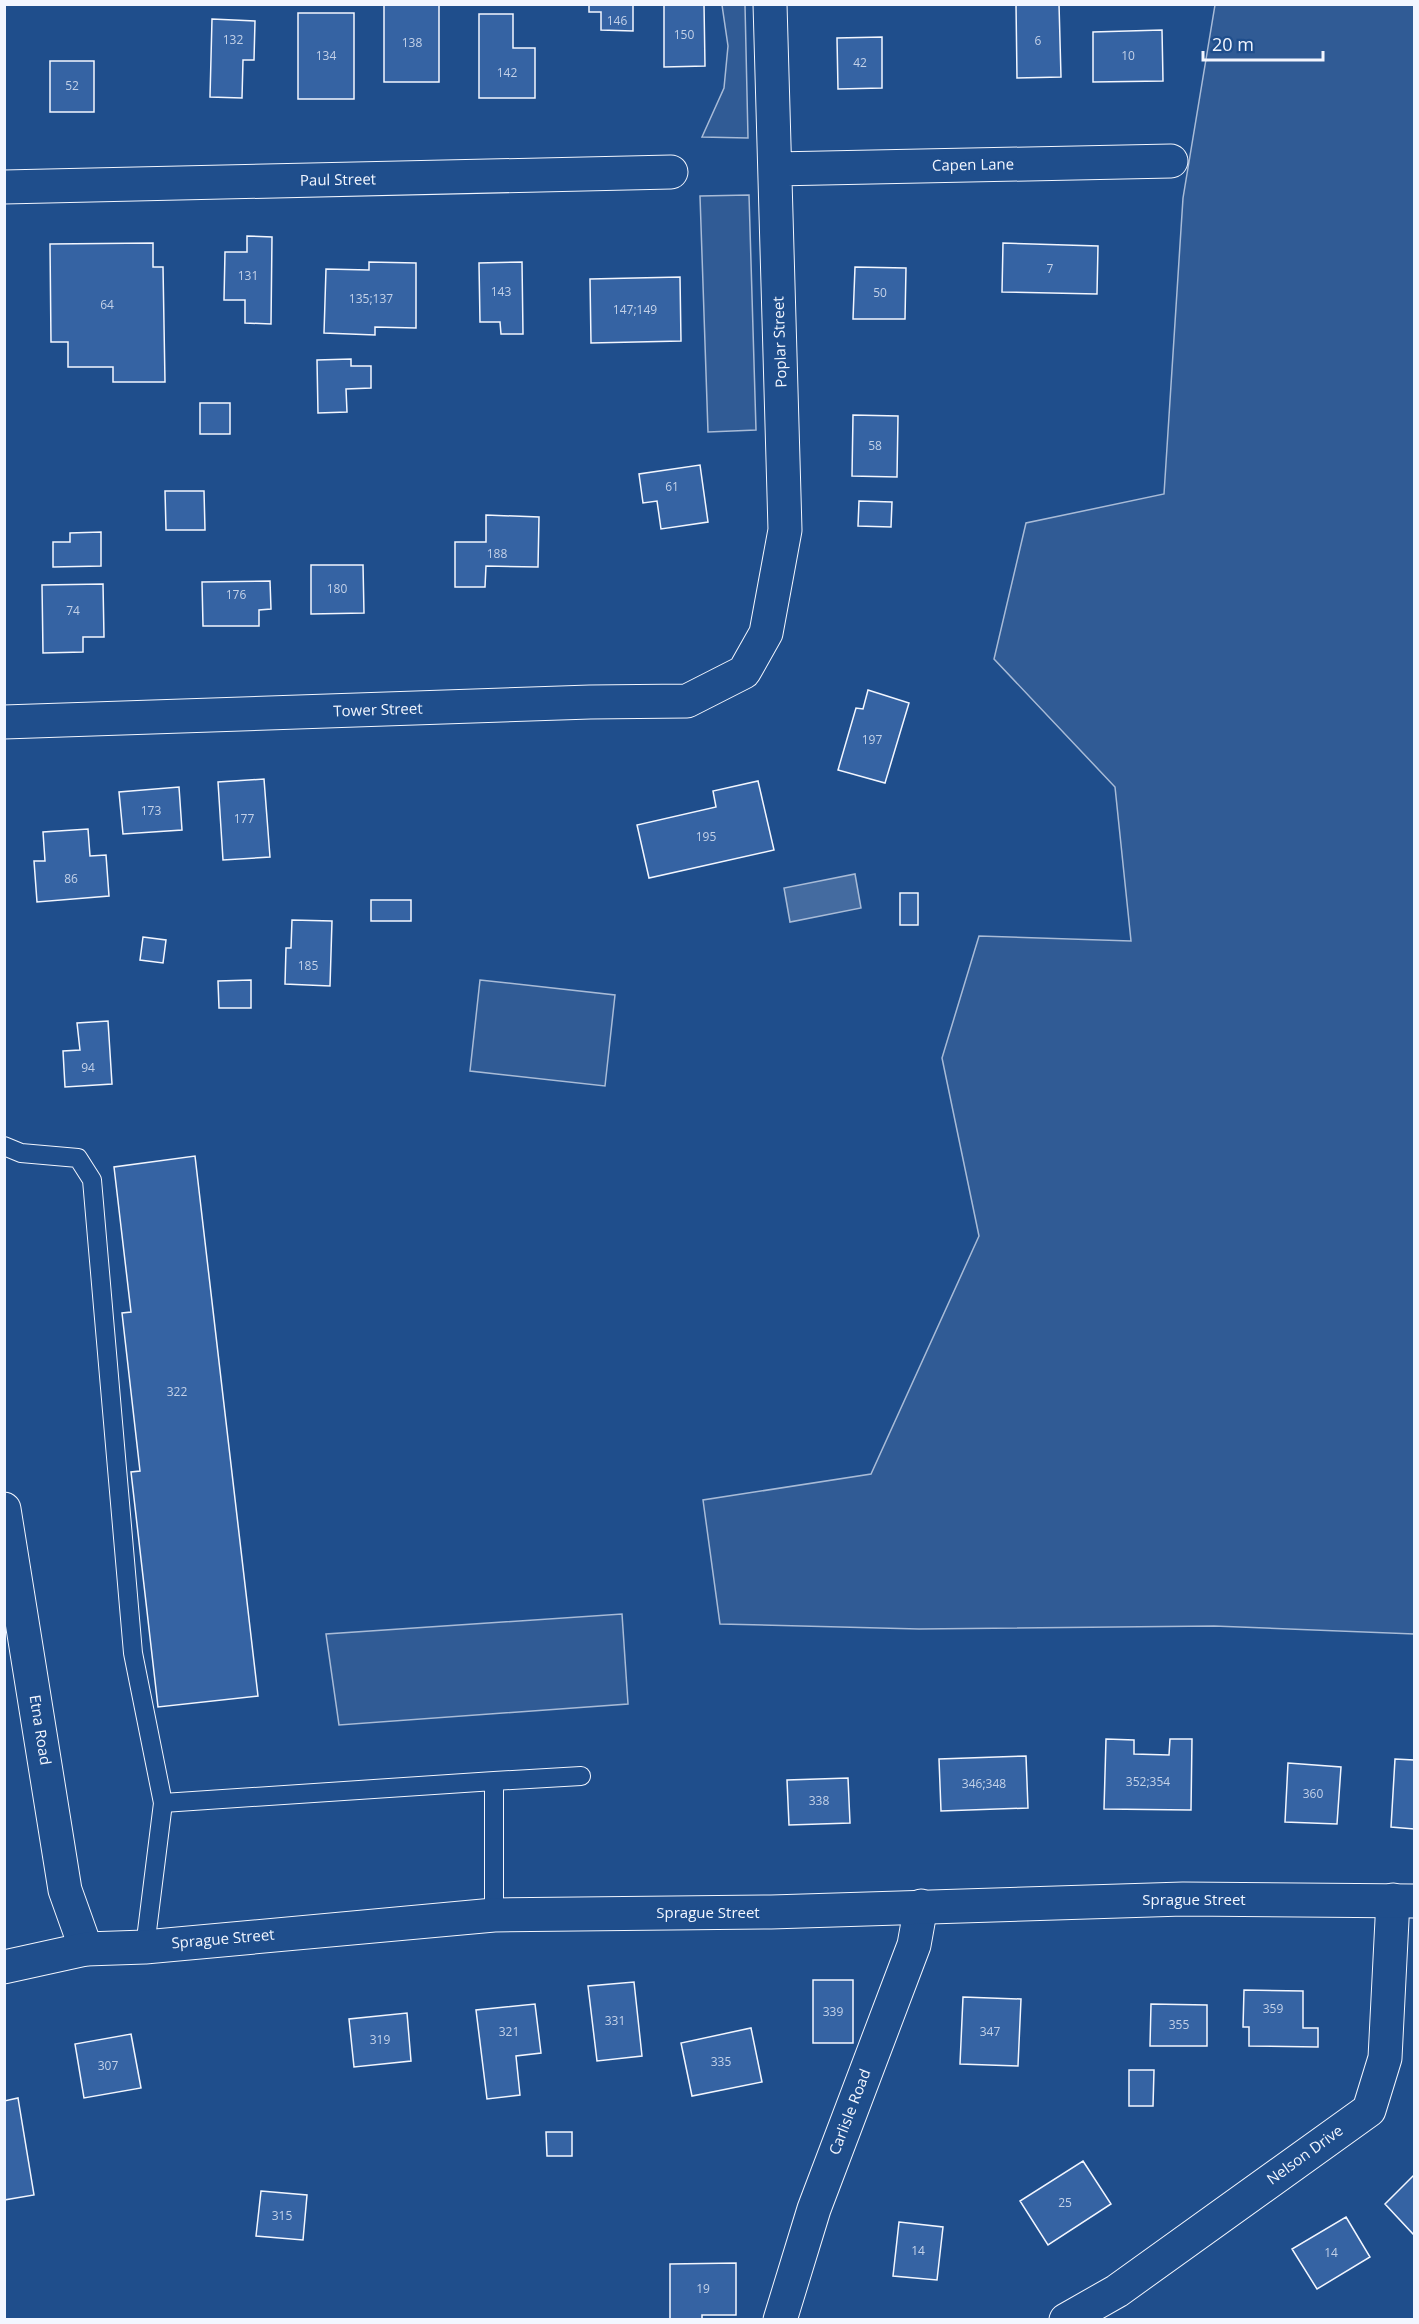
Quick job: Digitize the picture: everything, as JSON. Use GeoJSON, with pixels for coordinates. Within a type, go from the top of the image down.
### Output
{"type":"FeatureCollection","features":[{"type":"Feature","properties":{"kind":"street","name":"Poplar Street"},"geometry":{"type":"LineString","coordinates":[[744,672],[766,633],[785,530],[770,4]]}},
{"type":"Feature","properties":{"kind":"street","name":"Capen Lane"},"geometry":{"type":"LineString","coordinates":[[775,169],[1171,161]]}},
{"type":"Feature","properties":{"kind":"street","name":"Paul Street"},"geometry":{"type":"LineString","coordinates":[[4,187],[671,172]]}},
{"type":"Feature","properties":{"kind":"street","name":"Tower Street"},"geometry":{"type":"LineString","coordinates":[[4,722],[590,702],[687,701],[744,672]]}},
{"type":"Feature","properties":{"kind":"street","name":"Etna Road"},"geometry":{"type":"LineString","coordinates":[[4,1509],[65,1890],[86,1949]]}},
{"type":"Feature","properties":{"kind":"street","name":"Sprague Street"},"geometry":{"type":"LineString","coordinates":[[4,1967],[86,1949],[145,1947],[494,1915],[771,1912],[1183,1899],[1404,1901]]}},
{"type":"Feature","properties":{"kind":"street","name":"Nelson Drive"},"geometry":{"type":"LineString","coordinates":[[1066,2319],[1116,2290],[1369,2110],[1385,2058],[1392,1945],[1404,1901]]}},
{"type":"Feature","properties":{"kind":"street","name":"Carlisle Road"},"geometry":{"type":"LineString","coordinates":[[780,2319],[814,2209],[914,1945],[921,1906]]}},
{"type":"Feature","properties":{"kind":"lane"},"geometry":{"type":"LineString","coordinates":[[4,1146],[21,1153],[78,1158],[92,1180],[133,1653],[163,1803],[145,1947]]}},
{"type":"Feature","properties":{"kind":"lane"},"geometry":{"type":"LineString","coordinates":[[163,1803],[581,1776]]}},
{"type":"Feature","properties":{"kind":"lane"},"geometry":{"type":"LineString","coordinates":[[494,1781],[494,1915]]}},
{"type":"Feature","properties":{"kind":"shaded area"},"geometry":{"type":"Polygon","coordinates":[[[722,5],[745,5],[748,138],[702,137],[724,88],[728,46],[722,5]]]}},
{"type":"Feature","properties":{"kind":"shaded area"},"geometry":{"type":"Polygon","coordinates":[[[1215,5],[1414,5],[1414,1634],[1214,1626],[919,1629],[720,1624],[703,1500],[871,1474],[979,1236],[942,1058],[979,936],[1131,941],[1115,787],[994,659],[1026,523],[1164,494],[1183,198],[1215,5]]]}},
{"type":"Feature","properties":{"kind":"shaded area"},"geometry":{"type":"Polygon","coordinates":[[[749,195],[756,430],[708,432],[700,196],[749,195]]]}},
{"type":"Feature","properties":{"kind":"shaded area"},"geometry":{"type":"Polygon","coordinates":[[[855,874],[861,908],[790,922],[784,888],[855,874]]]}},
{"type":"Feature","properties":{"kind":"shaded area"},"geometry":{"type":"Polygon","coordinates":[[[480,980],[615,995],[605,1086],[470,1071],[480,980]]]}},
{"type":"Feature","properties":{"kind":"shaded area"},"geometry":{"type":"Polygon","coordinates":[[[622,1614],[628,1704],[339,1725],[326,1634],[622,1614]]]}},
{"type":"Feature","properties":{"kind":"building"},"geometry":{"type":"Polygon","coordinates":[[[384,4],[439,4],[439,82],[384,82],[384,4]]]}},
{"type":"Feature","properties":{"kind":"building"},"geometry":{"type":"Polygon","coordinates":[[[589,4],[633,4],[633,31],[601,30],[601,12],[589,12],[589,4]]]}},
{"type":"Feature","properties":{"kind":"building"},"geometry":{"type":"Polygon","coordinates":[[[664,4],[704,4],[705,66],[664,67],[664,4]]]}},
{"type":"Feature","properties":{"kind":"building"},"geometry":{"type":"Polygon","coordinates":[[[1016,4],[1059,4],[1061,77],[1017,78],[1016,4]]]}},
{"type":"Feature","properties":{"kind":"building"},"geometry":{"type":"Polygon","coordinates":[[[298,13],[354,13],[354,99],[298,99],[298,13]]]}},
{"type":"Feature","properties":{"kind":"building"},"geometry":{"type":"Polygon","coordinates":[[[479,14],[513,14],[513,48],[535,48],[535,98],[479,98],[479,14]]]}},
{"type":"Feature","properties":{"kind":"building"},"geometry":{"type":"Polygon","coordinates":[[[212,19],[255,21],[254,60],[243,60],[242,98],[210,97],[212,19]]]}},
{"type":"Feature","properties":{"kind":"building"},"geometry":{"type":"Polygon","coordinates":[[[1162,30],[1163,81],[1093,82],[1093,32],[1162,30]]]}},
{"type":"Feature","properties":{"kind":"building"},"geometry":{"type":"Polygon","coordinates":[[[882,37],[882,88],[838,89],[837,38],[882,37]]]}},
{"type":"Feature","properties":{"kind":"building"},"geometry":{"type":"Polygon","coordinates":[[[50,61],[94,61],[94,112],[50,112],[50,61]]]}},
{"type":"Feature","properties":{"kind":"building"},"geometry":{"type":"Polygon","coordinates":[[[247,236],[272,237],[271,324],[245,323],[245,300],[224,300],[225,252],[247,252],[247,236]]]}},
{"type":"Feature","properties":{"kind":"building"},"geometry":{"type":"Polygon","coordinates":[[[153,243],[153,267],[163,267],[165,382],[113,382],[113,367],[68,367],[68,342],[51,342],[50,244],[153,243]]]}},
{"type":"Feature","properties":{"kind":"building"},"geometry":{"type":"Polygon","coordinates":[[[1003,243],[1098,246],[1097,294],[1002,292],[1003,243]]]}},
{"type":"Feature","properties":{"kind":"building"},"geometry":{"type":"Polygon","coordinates":[[[369,262],[416,263],[416,328],[375,327],[375,335],[324,333],[326,269],[369,270],[369,262]]]}},
{"type":"Feature","properties":{"kind":"building"},"geometry":{"type":"Polygon","coordinates":[[[522,262],[523,334],[501,334],[500,322],[480,322],[479,263],[522,262]]]}},
{"type":"Feature","properties":{"kind":"building"},"geometry":{"type":"Polygon","coordinates":[[[855,267],[906,268],[905,319],[853,319],[855,267]]]}},
{"type":"Feature","properties":{"kind":"building"},"geometry":{"type":"Polygon","coordinates":[[[680,277],[681,341],[591,343],[590,279],[680,277]]]}},
{"type":"Feature","properties":{"kind":"building"},"geometry":{"type":"Polygon","coordinates":[[[351,359],[351,366],[371,366],[371,388],[346,389],[347,412],[318,413],[317,360],[351,359]]]}},
{"type":"Feature","properties":{"kind":"building"},"geometry":{"type":"Polygon","coordinates":[[[200,403],[230,403],[230,434],[200,434],[200,403]]]}},
{"type":"Feature","properties":{"kind":"building"},"geometry":{"type":"Polygon","coordinates":[[[853,415],[898,416],[897,477],[852,476],[853,415]]]}},
{"type":"Feature","properties":{"kind":"building"},"geometry":{"type":"Polygon","coordinates":[[[700,465],[708,522],[661,529],[657,501],[643,503],[639,474],[700,465]]]}},
{"type":"Feature","properties":{"kind":"building"},"geometry":{"type":"Polygon","coordinates":[[[165,491],[204,491],[205,530],[166,530],[165,491]]]}},
{"type":"Feature","properties":{"kind":"building"},"geometry":{"type":"Polygon","coordinates":[[[859,501],[892,502],[891,527],[858,526],[859,501]]]}},
{"type":"Feature","properties":{"kind":"building"},"geometry":{"type":"Polygon","coordinates":[[[486,515],[539,517],[538,567],[486,566],[485,587],[455,587],[455,542],[486,542],[486,515]]]}},
{"type":"Feature","properties":{"kind":"building"},"geometry":{"type":"Polygon","coordinates":[[[101,532],[101,566],[53,567],[53,542],[70,542],[70,533],[101,532]]]}},
{"type":"Feature","properties":{"kind":"building"},"geometry":{"type":"Polygon","coordinates":[[[311,565],[363,565],[364,613],[311,614],[311,565]]]}},
{"type":"Feature","properties":{"kind":"building"},"geometry":{"type":"Polygon","coordinates":[[[270,581],[271,609],[259,610],[259,626],[203,626],[202,582],[270,581]]]}},
{"type":"Feature","properties":{"kind":"building"},"geometry":{"type":"Polygon","coordinates":[[[103,584],[104,637],[83,637],[83,652],[43,653],[42,585],[103,584]]]}},
{"type":"Feature","properties":{"kind":"building"},"geometry":{"type":"Polygon","coordinates":[[[868,690],[909,703],[885,783],[838,770],[856,708],[863,709],[868,690]]]}},
{"type":"Feature","properties":{"kind":"building"},"geometry":{"type":"Polygon","coordinates":[[[264,779],[270,857],[223,860],[218,782],[264,779]]]}},
{"type":"Feature","properties":{"kind":"building"},"geometry":{"type":"Polygon","coordinates":[[[758,781],[774,850],[649,878],[637,825],[716,807],[713,791],[758,781]]]}},
{"type":"Feature","properties":{"kind":"building"},"geometry":{"type":"Polygon","coordinates":[[[179,787],[182,830],[123,834],[119,792],[179,787]]]}},
{"type":"Feature","properties":{"kind":"building"},"geometry":{"type":"Polygon","coordinates":[[[88,829],[90,856],[106,855],[109,896],[37,902],[34,861],[45,861],[43,832],[88,829]]]}},
{"type":"Feature","properties":{"kind":"building"},"geometry":{"type":"Polygon","coordinates":[[[900,893],[918,893],[918,925],[900,925],[900,893]]]}},
{"type":"Feature","properties":{"kind":"building"},"geometry":{"type":"Polygon","coordinates":[[[371,900],[411,900],[411,921],[371,921],[371,900]]]}},
{"type":"Feature","properties":{"kind":"building"},"geometry":{"type":"Polygon","coordinates":[[[292,920],[332,921],[330,986],[285,984],[286,948],[291,948],[292,920]]]}},
{"type":"Feature","properties":{"kind":"building"},"geometry":{"type":"Polygon","coordinates":[[[143,937],[166,940],[163,963],[140,960],[143,937]]]}},
{"type":"Feature","properties":{"kind":"building"},"geometry":{"type":"Polygon","coordinates":[[[251,980],[251,1008],[219,1008],[218,981],[251,980]]]}},
{"type":"Feature","properties":{"kind":"building"},"geometry":{"type":"Polygon","coordinates":[[[108,1021],[112,1084],[65,1087],[63,1051],[80,1050],[77,1023],[108,1021]]]}},
{"type":"Feature","properties":{"kind":"building"},"geometry":{"type":"Polygon","coordinates":[[[195,1156],[258,1696],[158,1707],[131,1472],[140,1471],[122,1313],[131,1312],[114,1167],[195,1156]]]}},
{"type":"Feature","properties":{"kind":"building"},"geometry":{"type":"Polygon","coordinates":[[[1106,1739],[1134,1740],[1134,1754],[1169,1755],[1170,1739],[1192,1739],[1191,1810],[1104,1809],[1106,1739]]]}},
{"type":"Feature","properties":{"kind":"building"},"geometry":{"type":"Polygon","coordinates":[[[1026,1756],[1028,1808],[941,1811],[939,1759],[1026,1756]]]}},
{"type":"Feature","properties":{"kind":"building"},"geometry":{"type":"Polygon","coordinates":[[[1395,1759],[1414,1760],[1414,1829],[1391,1827],[1395,1759]]]}},
{"type":"Feature","properties":{"kind":"building"},"geometry":{"type":"Polygon","coordinates":[[[1288,1763],[1341,1767],[1337,1824],[1285,1822],[1288,1763]]]}},
{"type":"Feature","properties":{"kind":"building"},"geometry":{"type":"Polygon","coordinates":[[[848,1778],[850,1823],[789,1825],[787,1780],[848,1778]]]}},
{"type":"Feature","properties":{"kind":"building"},"geometry":{"type":"Polygon","coordinates":[[[813,1980],[853,1980],[853,2043],[813,2043],[813,1980]]]}},
{"type":"Feature","properties":{"kind":"building"},"geometry":{"type":"Polygon","coordinates":[[[634,1982],[642,2056],[597,2061],[588,1986],[634,1982]]]}},
{"type":"Feature","properties":{"kind":"building"},"geometry":{"type":"Polygon","coordinates":[[[1244,1990],[1303,1991],[1303,2028],[1318,2028],[1318,2047],[1249,2046],[1249,2027],[1243,2027],[1244,1990]]]}},
{"type":"Feature","properties":{"kind":"building"},"geometry":{"type":"Polygon","coordinates":[[[963,1997],[1021,1999],[1018,2066],[960,2064],[963,1997]]]}},
{"type":"Feature","properties":{"kind":"building"},"geometry":{"type":"Polygon","coordinates":[[[535,2004],[541,2053],[516,2056],[520,2095],[487,2099],[476,2010],[535,2004]]]}},
{"type":"Feature","properties":{"kind":"building"},"geometry":{"type":"Polygon","coordinates":[[[1151,2004],[1207,2005],[1207,2046],[1150,2046],[1151,2004]]]}},
{"type":"Feature","properties":{"kind":"building"},"geometry":{"type":"Polygon","coordinates":[[[407,2013],[411,2061],[354,2067],[349,2019],[407,2013]]]}},
{"type":"Feature","properties":{"kind":"building"},"geometry":{"type":"Polygon","coordinates":[[[751,2028],[762,2082],[692,2096],[681,2043],[751,2028]]]}},
{"type":"Feature","properties":{"kind":"building"},"geometry":{"type":"Polygon","coordinates":[[[131,2034],[141,2088],[84,2098],[75,2044],[131,2034]]]}},
{"type":"Feature","properties":{"kind":"building"},"geometry":{"type":"Polygon","coordinates":[[[1129,2070],[1154,2070],[1153,2106],[1129,2106],[1129,2070]]]}},
{"type":"Feature","properties":{"kind":"building"},"geometry":{"type":"Polygon","coordinates":[[[18,2098],[34,2195],[4,2200],[4,2101],[18,2098]]]}},
{"type":"Feature","properties":{"kind":"building"},"geometry":{"type":"Polygon","coordinates":[[[546,2132],[572,2132],[572,2156],[547,2156],[546,2132]]]}},
{"type":"Feature","properties":{"kind":"building"},"geometry":{"type":"Polygon","coordinates":[[[1083,2161],[1111,2204],[1048,2245],[1020,2201],[1083,2161]]]}},
{"type":"Feature","properties":{"kind":"building"},"geometry":{"type":"Polygon","coordinates":[[[1414,2175],[1414,2235],[1385,2204],[1414,2175]]]}},
{"type":"Feature","properties":{"kind":"building"},"geometry":{"type":"Polygon","coordinates":[[[261,2191],[307,2195],[303,2240],[256,2236],[261,2191]]]}},
{"type":"Feature","properties":{"kind":"building"},"geometry":{"type":"Polygon","coordinates":[[[1346,2217],[1370,2257],[1317,2289],[1292,2249],[1346,2217]]]}},
{"type":"Feature","properties":{"kind":"building"},"geometry":{"type":"Polygon","coordinates":[[[899,2222],[943,2227],[937,2280],[893,2276],[899,2222]]]}},
{"type":"Feature","properties":{"kind":"building"},"geometry":{"type":"Polygon","coordinates":[[[736,2263],[736,2315],[702,2315],[702,2320],[670,2320],[670,2264],[736,2263]]]}}]}
